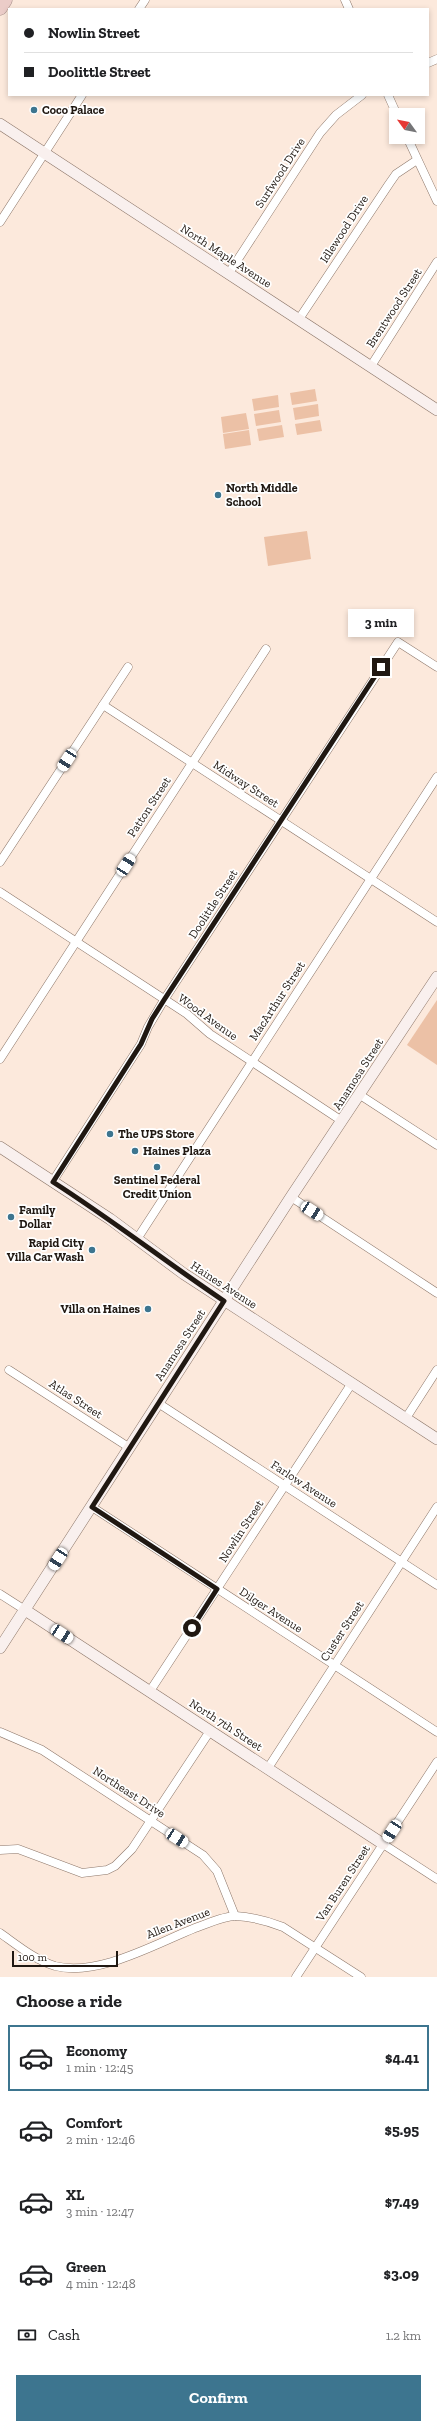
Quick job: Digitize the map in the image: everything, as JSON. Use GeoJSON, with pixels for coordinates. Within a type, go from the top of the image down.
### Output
{"type":"FeatureCollection","features":[{"type":"Feature","properties":{"kind":"highway"},"geometry":{"type":"LineString","coordinates":[[0,8],[5,0]]}},
{"type":"Feature","properties":{"kind":"main road","name":"North Maple Avenue"},"geometry":{"type":"LineString","coordinates":[[0,124],[437,410]]}},
{"type":"Feature","properties":{"kind":"main road","name":"Anamosa Street"},"geometry":{"type":"LineString","coordinates":[[0,1648],[291,1197],[437,977]]}},
{"type":"Feature","properties":{"kind":"main road","name":"Haines Avenue"},"geometry":{"type":"LineString","coordinates":[[0,1147],[137,1239],[224,1301],[437,1439]]}},
{"type":"Feature","properties":{"kind":"main road","name":"North 7th Street"},"geometry":{"type":"LineString","coordinates":[[24,1610],[383,1844]]}},
{"type":"Feature","properties":{"kind":"street"},"geometry":{"type":"LineString","coordinates":[[0,222],[81,96]]}},
{"type":"Feature","properties":{"kind":"street","name":"Surfwood Drive"},"geometry":{"type":"LineString","coordinates":[[229,273],[320,133],[336,115],[361,96]]}},
{"type":"Feature","properties":{"kind":"street"},"geometry":{"type":"LineString","coordinates":[[388,96],[394,108]]}},
{"type":"Feature","properties":{"kind":"street"},"geometry":{"type":"LineString","coordinates":[[410,144],[437,201]]}},
{"type":"Feature","properties":{"kind":"street","name":"Idlewood Drive"},"geometry":{"type":"LineString","coordinates":[[299,319],[389,184],[400,171],[417,160]]}},
{"type":"Feature","properties":{"kind":"street","name":"Brentwood Street"},"geometry":{"type":"LineString","coordinates":[[371,366],[437,262]]}},
{"type":"Feature","properties":{"kind":"street","name":"Doolittle Street"},"geometry":{"type":"LineString","coordinates":[[53,1182],[141,1044],[150,1023],[164,1000],[398,642],[437,667]]}},
{"type":"Feature","properties":{"kind":"street","name":"Patton Street"},"geometry":{"type":"LineString","coordinates":[[0,1059],[266,649]]}},
{"type":"Feature","properties":{"kind":"street"},"geometry":{"type":"LineString","coordinates":[[0,862],[128,667]]}},
{"type":"Feature","properties":{"kind":"street","name":"Midway Street"},"geometry":{"type":"LineString","coordinates":[[103,705],[437,922]]}},
{"type":"Feature","properties":{"kind":"street","name":"MacArthur Street"},"geometry":{"type":"LineString","coordinates":[[137,1239],[437,777]]}},
{"type":"Feature","properties":{"kind":"street","name":"Wood Avenue"},"geometry":{"type":"LineString","coordinates":[[0,892],[187,1014],[210,1034],[342,1121]]}},
{"type":"Feature","properties":{"kind":"street"},"geometry":{"type":"LineString","coordinates":[[360,1095],[437,1145]]}},
{"type":"Feature","properties":{"kind":"street"},"geometry":{"type":"LineString","coordinates":[[291,1197],[437,1293]]}},
{"type":"Feature","properties":{"kind":"street","name":"Atlas Street"},"geometry":{"type":"LineString","coordinates":[[9,1370],[130,1448]]}},
{"type":"Feature","properties":{"kind":"street"},"geometry":{"type":"LineString","coordinates":[[406,1418],[437,1370]]}},
{"type":"Feature","properties":{"kind":"street","name":"Nowlin Street"},"geometry":{"type":"LineString","coordinates":[[150,1691],[352,1383]]}},
{"type":"Feature","properties":{"kind":"street","name":"Farlow Avenue"},"geometry":{"type":"LineString","coordinates":[[158,1403],[437,1585]]}},
{"type":"Feature","properties":{"kind":"street","name":"Dilger Avenue"},"geometry":{"type":"LineString","coordinates":[[92,1507],[437,1732]]}},
{"type":"Feature","properties":{"kind":"street","name":"Custer Street"},"geometry":{"type":"LineString","coordinates":[[268,1768],[437,1507]]}},
{"type":"Feature","properties":{"kind":"street","name":"North 7th Street"},"geometry":{"type":"LineString","coordinates":[[0,1594],[24,1610]]}},
{"type":"Feature","properties":{"kind":"street"},"geometry":{"type":"LineString","coordinates":[[0,1850],[18,1849],[82,1873],[107,1870],[126,1856],[151,1821],[210,1731]]}},
{"type":"Feature","properties":{"kind":"street","name":"Northeast Drive"},"geometry":{"type":"LineString","coordinates":[[0,1732],[42,1750],[151,1821],[210,1862],[223,1884],[235,1916]]}},
{"type":"Feature","properties":{"kind":"street","name":"Van Buren Street"},"geometry":{"type":"LineString","coordinates":[[296,1977],[437,1762]]}},
{"type":"Feature","properties":{"kind":"street","name":"North 7th Street"},"geometry":{"type":"LineString","coordinates":[[383,1844],[437,1879]]}},
{"type":"Feature","properties":{"kind":"street","name":"Allen Avenue"},"geometry":{"type":"LineString","coordinates":[[0,1933],[40,1960],[53,1965],[91,1968],[108,1964],[205,1924],[235,1916],[270,1922],[283,1926],[361,1977]]}},
{"type":"Feature","properties":{"kind":"shaded area"},"geometry":{"type":"Polygon","coordinates":[[[315,389],[317,401],[292,405],[290,393],[315,389]]]}},
{"type":"Feature","properties":{"kind":"shaded area"},"geometry":{"type":"Polygon","coordinates":[[[278,395],[279,407],[254,411],[252,399],[278,395]]]}},
{"type":"Feature","properties":{"kind":"shaded area"},"geometry":{"type":"Polygon","coordinates":[[[318,404],[319,416],[295,420],[293,408],[318,404]]]}},
{"type":"Feature","properties":{"kind":"shaded area"},"geometry":{"type":"Polygon","coordinates":[[[279,410],[281,422],[256,426],[254,414],[279,410]]]}},
{"type":"Feature","properties":{"kind":"shaded area"},"geometry":{"type":"Polygon","coordinates":[[[246,413],[249,429],[223,433],[221,417],[246,413]]]}},
{"type":"Feature","properties":{"kind":"shaded area"},"geometry":{"type":"Polygon","coordinates":[[[320,420],[322,431],[297,435],[295,424],[320,420]]]}},
{"type":"Feature","properties":{"kind":"shaded area"},"geometry":{"type":"Polygon","coordinates":[[[282,425],[284,437],[259,441],[257,429],[282,425]]]}},
{"type":"Feature","properties":{"kind":"shaded area"},"geometry":{"type":"Polygon","coordinates":[[[249,430],[251,445],[225,449],[223,434],[249,430]]]}},
{"type":"Feature","properties":{"kind":"shaded area"},"geometry":{"type":"Polygon","coordinates":[[[307,531],[311,559],[268,566],[264,537],[307,531]]]}},
{"type":"Feature","properties":{"kind":"shaded area"},"geometry":{"type":"Polygon","coordinates":[[[437,1000],[437,1065],[407,1045],[437,1000]]]}},
{"type":"Feature","properties":{"kind":"place","name":"Coco Palace"},"geometry":{"type":"Point","coordinates":[34,110]}},
{"type":"Feature","properties":{"kind":"place","name":"North Middle School"},"geometry":{"type":"Point","coordinates":[218,495]}},
{"type":"Feature","properties":{"kind":"place","name":"The UPS Store"},"geometry":{"type":"Point","coordinates":[110,1134]}},
{"type":"Feature","properties":{"kind":"place","name":"Haines Plaza"},"geometry":{"type":"Point","coordinates":[135,1151]}},
{"type":"Feature","properties":{"kind":"place","name":"Sentinel Federal Credit Union"},"geometry":{"type":"Point","coordinates":[157,1167]}},
{"type":"Feature","properties":{"kind":"place","name":"Family Dollar"},"geometry":{"type":"Point","coordinates":[11,1217]}},
{"type":"Feature","properties":{"kind":"place","name":"Rapid City Villa Car Wash"},"geometry":{"type":"Point","coordinates":[92,1250]}},
{"type":"Feature","properties":{"kind":"place","name":"Villa on Haines"},"geometry":{"type":"Point","coordinates":[148,1309]}},
{"type":"Feature","properties":{"kind":"route"},"geometry":{"type":"LineString","coordinates":[[192,1628],[217,1589],[92,1507],[224,1301],[184,1274],[93,1207],[53,1182],[141,1044],[152,1019],[164,1000],[381,667]]}}]}
